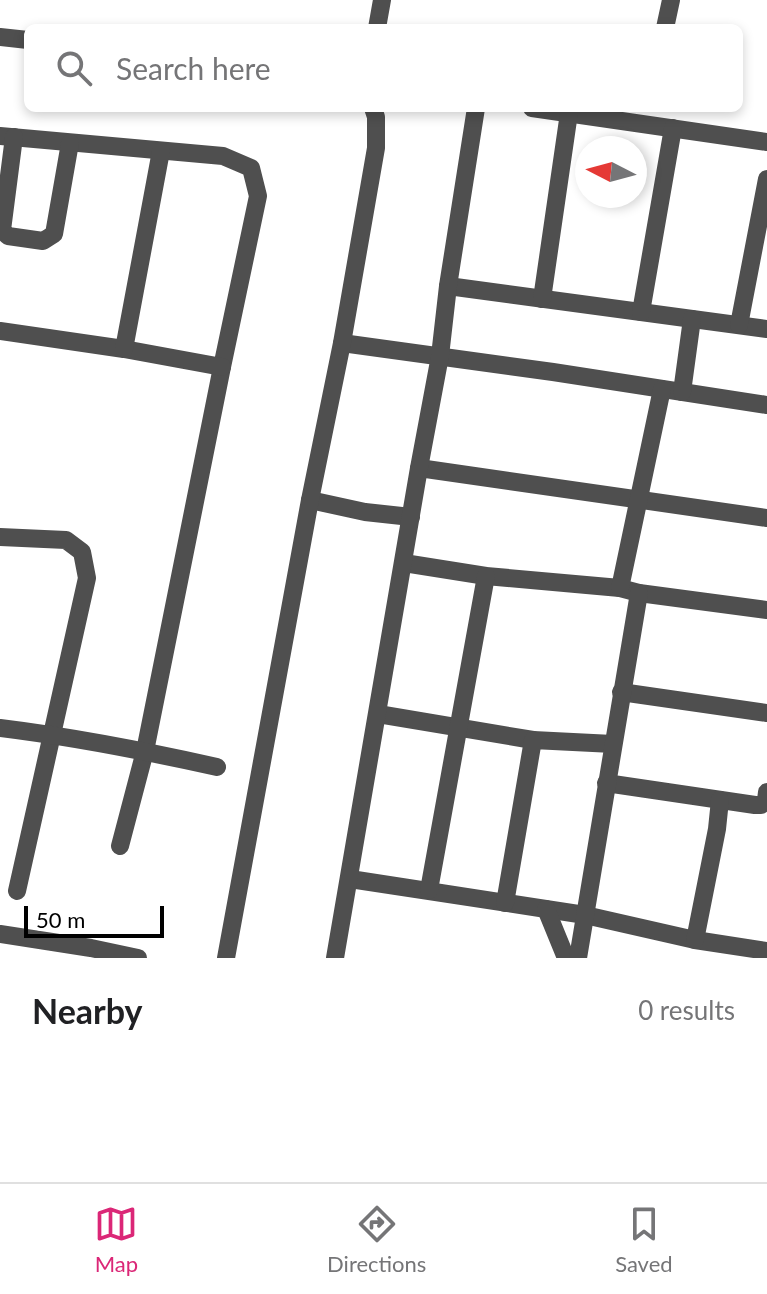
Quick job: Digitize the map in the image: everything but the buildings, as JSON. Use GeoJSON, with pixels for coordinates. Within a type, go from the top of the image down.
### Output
{"type":"FeatureCollection","features":[{"type":"Feature","properties":{"kind":"street"},"geometry":{"type":"LineString","coordinates":[[378,24],[382,0]]}},
{"type":"Feature","properties":{"kind":"street"},"geometry":{"type":"LineString","coordinates":[[666,24],[671,0]]}},
{"type":"Feature","properties":{"kind":"street"},"geometry":{"type":"LineString","coordinates":[[0,37],[24,40]]}},
{"type":"Feature","properties":{"kind":"street"},"geometry":{"type":"LineString","coordinates":[[226,958],[342,343],[376,148],[374,112]]}},
{"type":"Feature","properties":{"kind":"street"},"geometry":{"type":"LineString","coordinates":[[335,958],[440,356],[475,112]]}},
{"type":"Feature","properties":{"kind":"street"},"geometry":{"type":"LineString","coordinates":[[562,112],[646,116],[673,128],[767,142]]}},
{"type":"Feature","properties":{"kind":"street"},"geometry":{"type":"LineString","coordinates":[[542,299],[569,113]]}},
{"type":"Feature","properties":{"kind":"street"},"geometry":{"type":"LineString","coordinates":[[641,312],[673,128]]}},
{"type":"Feature","properties":{"kind":"street"},"geometry":{"type":"LineString","coordinates":[[70,143],[54,234],[43,241],[8,236],[2,230],[7,136],[223,156],[251,168],[258,196],[145,751],[120,846]]}},
{"type":"Feature","properties":{"kind":"street"},"geometry":{"type":"LineString","coordinates":[[124,349],[161,151]]}},
{"type":"Feature","properties":{"kind":"street"},"geometry":{"type":"LineString","coordinates":[[739,325],[767,179]]}},
{"type":"Feature","properties":{"kind":"street"},"geometry":{"type":"LineString","coordinates":[[448,286],[767,329]]}},
{"type":"Feature","properties":{"kind":"street"},"geometry":{"type":"LineString","coordinates":[[682,392],[692,319]]}},
{"type":"Feature","properties":{"kind":"street"},"geometry":{"type":"LineString","coordinates":[[0,331],[222,367]]}},
{"type":"Feature","properties":{"kind":"street"},"geometry":{"type":"LineString","coordinates":[[342,343],[767,405]]}},
{"type":"Feature","properties":{"kind":"street"},"geometry":{"type":"LineString","coordinates":[[578,958],[621,692],[639,499],[662,389]]}},
{"type":"Feature","properties":{"kind":"street"},"geometry":{"type":"LineString","coordinates":[[419,468],[767,518]]}},
{"type":"Feature","properties":{"kind":"street"},"geometry":{"type":"LineString","coordinates":[[310,500],[365,512],[411,517]]}},
{"type":"Feature","properties":{"kind":"street"},"geometry":{"type":"LineString","coordinates":[[0,543],[0,537],[66,540],[82,552],[87,578],[17,891]]}},
{"type":"Feature","properties":{"kind":"street"},"geometry":{"type":"LineString","coordinates":[[404,563],[767,610]]}},
{"type":"Feature","properties":{"kind":"street"},"geometry":{"type":"LineString","coordinates":[[429,890],[486,576]]}},
{"type":"Feature","properties":{"kind":"street"},"geometry":{"type":"LineString","coordinates":[[621,692],[767,713]]}},
{"type":"Feature","properties":{"kind":"street"},"geometry":{"type":"LineString","coordinates":[[378,714],[533,740],[613,744]]}},
{"type":"Feature","properties":{"kind":"street"},"geometry":{"type":"LineString","coordinates":[[0,728],[145,751],[217,767]]}},
{"type":"Feature","properties":{"kind":"street"},"geometry":{"type":"LineString","coordinates":[[505,903],[533,740]]}},
{"type":"Feature","properties":{"kind":"street"},"geometry":{"type":"LineString","coordinates":[[606,783],[761,805],[766,800],[767,792]]}},
{"type":"Feature","properties":{"kind":"street"},"geometry":{"type":"LineString","coordinates":[[695,940],[720,800]]}},
{"type":"Feature","properties":{"kind":"street"},"geometry":{"type":"LineString","coordinates":[[350,879],[585,915],[695,940],[767,951]]}},
{"type":"Feature","properties":{"kind":"street"},"geometry":{"type":"LineString","coordinates":[[546,909],[566,958]]}},
{"type":"Feature","properties":{"kind":"street"},"geometry":{"type":"LineString","coordinates":[[0,934],[138,958]]}}]}
